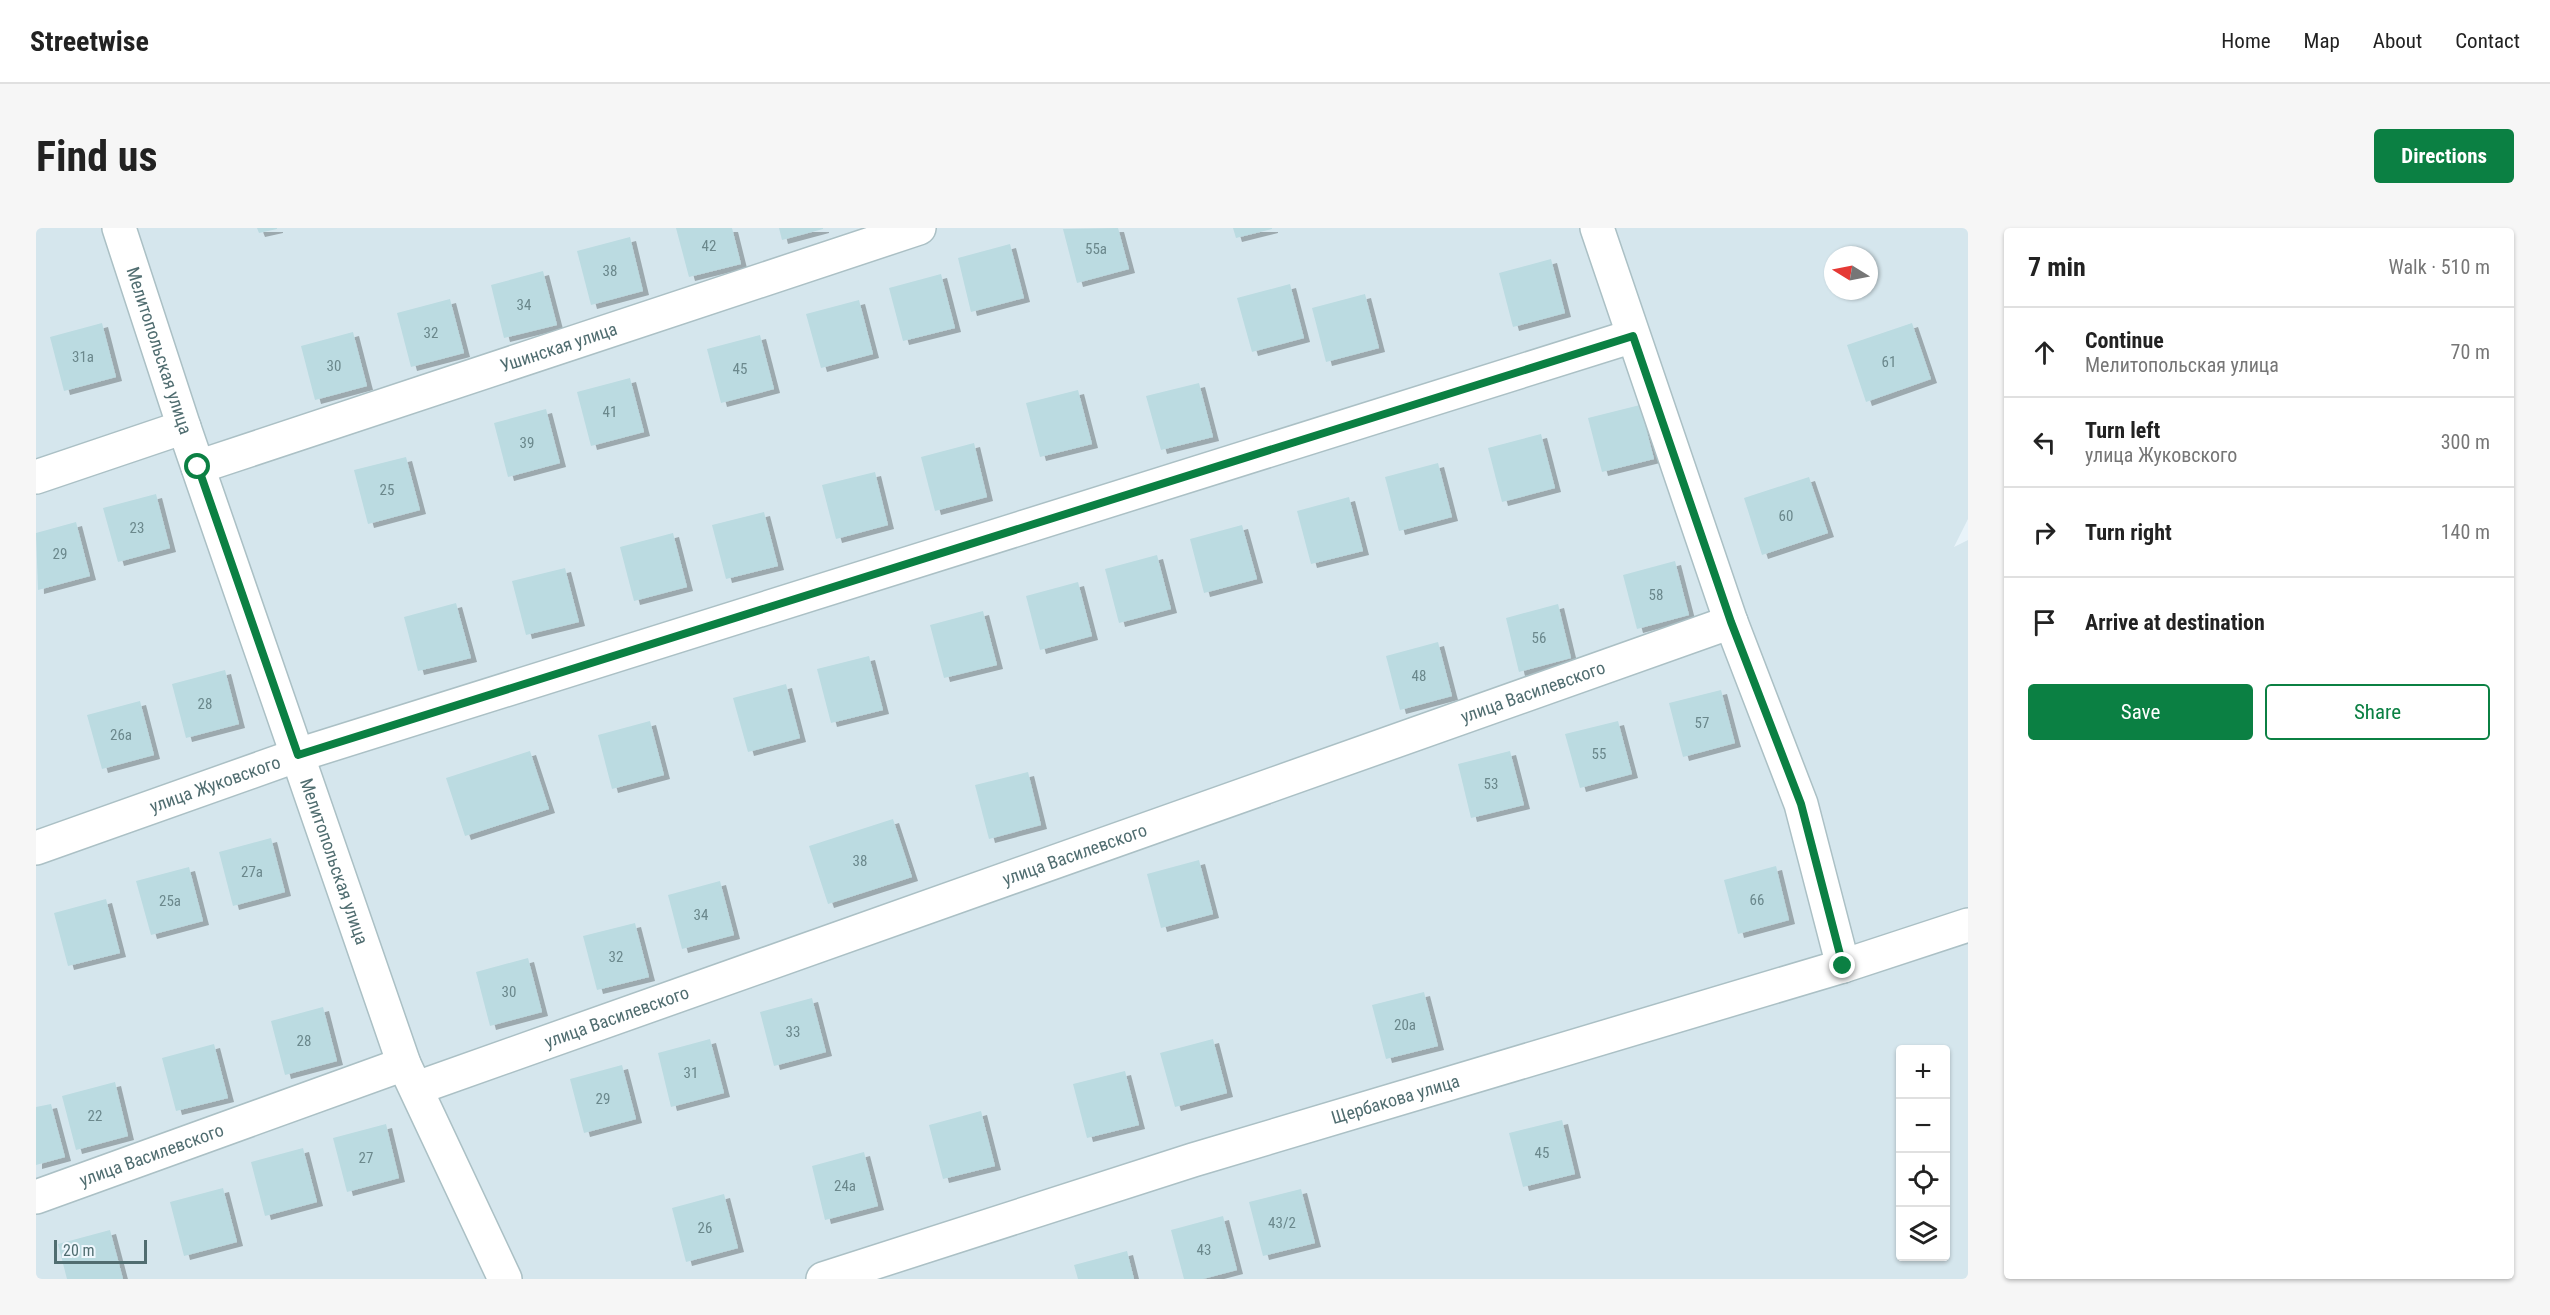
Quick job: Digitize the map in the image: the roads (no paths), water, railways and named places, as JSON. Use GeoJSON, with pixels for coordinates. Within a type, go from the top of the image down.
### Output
{"type":"FeatureCollection","features":[{"type":"Feature","properties":{"kind":"street","name":"Мелитопольская улица"},"geometry":{"type":"LineString","coordinates":[[119,228],[184,427],[411,1076],[505,1279]]}},
{"type":"Feature","properties":{"kind":"street","name":"Ушинская улица"},"geometry":{"type":"LineString","coordinates":[[198,467],[919,228]]}},
{"type":"Feature","properties":{"kind":"street"},"geometry":{"type":"LineString","coordinates":[[1597,228],[1731,622],[1801,804],[1843,966]]}},
{"type":"Feature","properties":{"kind":"street","name":"улица Жуковского"},"geometry":{"type":"LineString","coordinates":[[36,848],[298,755],[1633,336]]}},
{"type":"Feature","properties":{"kind":"street"},"geometry":{"type":"LineString","coordinates":[[36,477],[184,427]]}},
{"type":"Feature","properties":{"kind":"street","name":"улица Василевского"},"geometry":{"type":"LineString","coordinates":[[36,1197],[411,1076],[1731,622]]}},
{"type":"Feature","properties":{"kind":"street","name":"Щербакова улица"},"geometry":{"type":"LineString","coordinates":[[823,1279],[1193,1160],[1843,966],[1968,925]]}}]}
